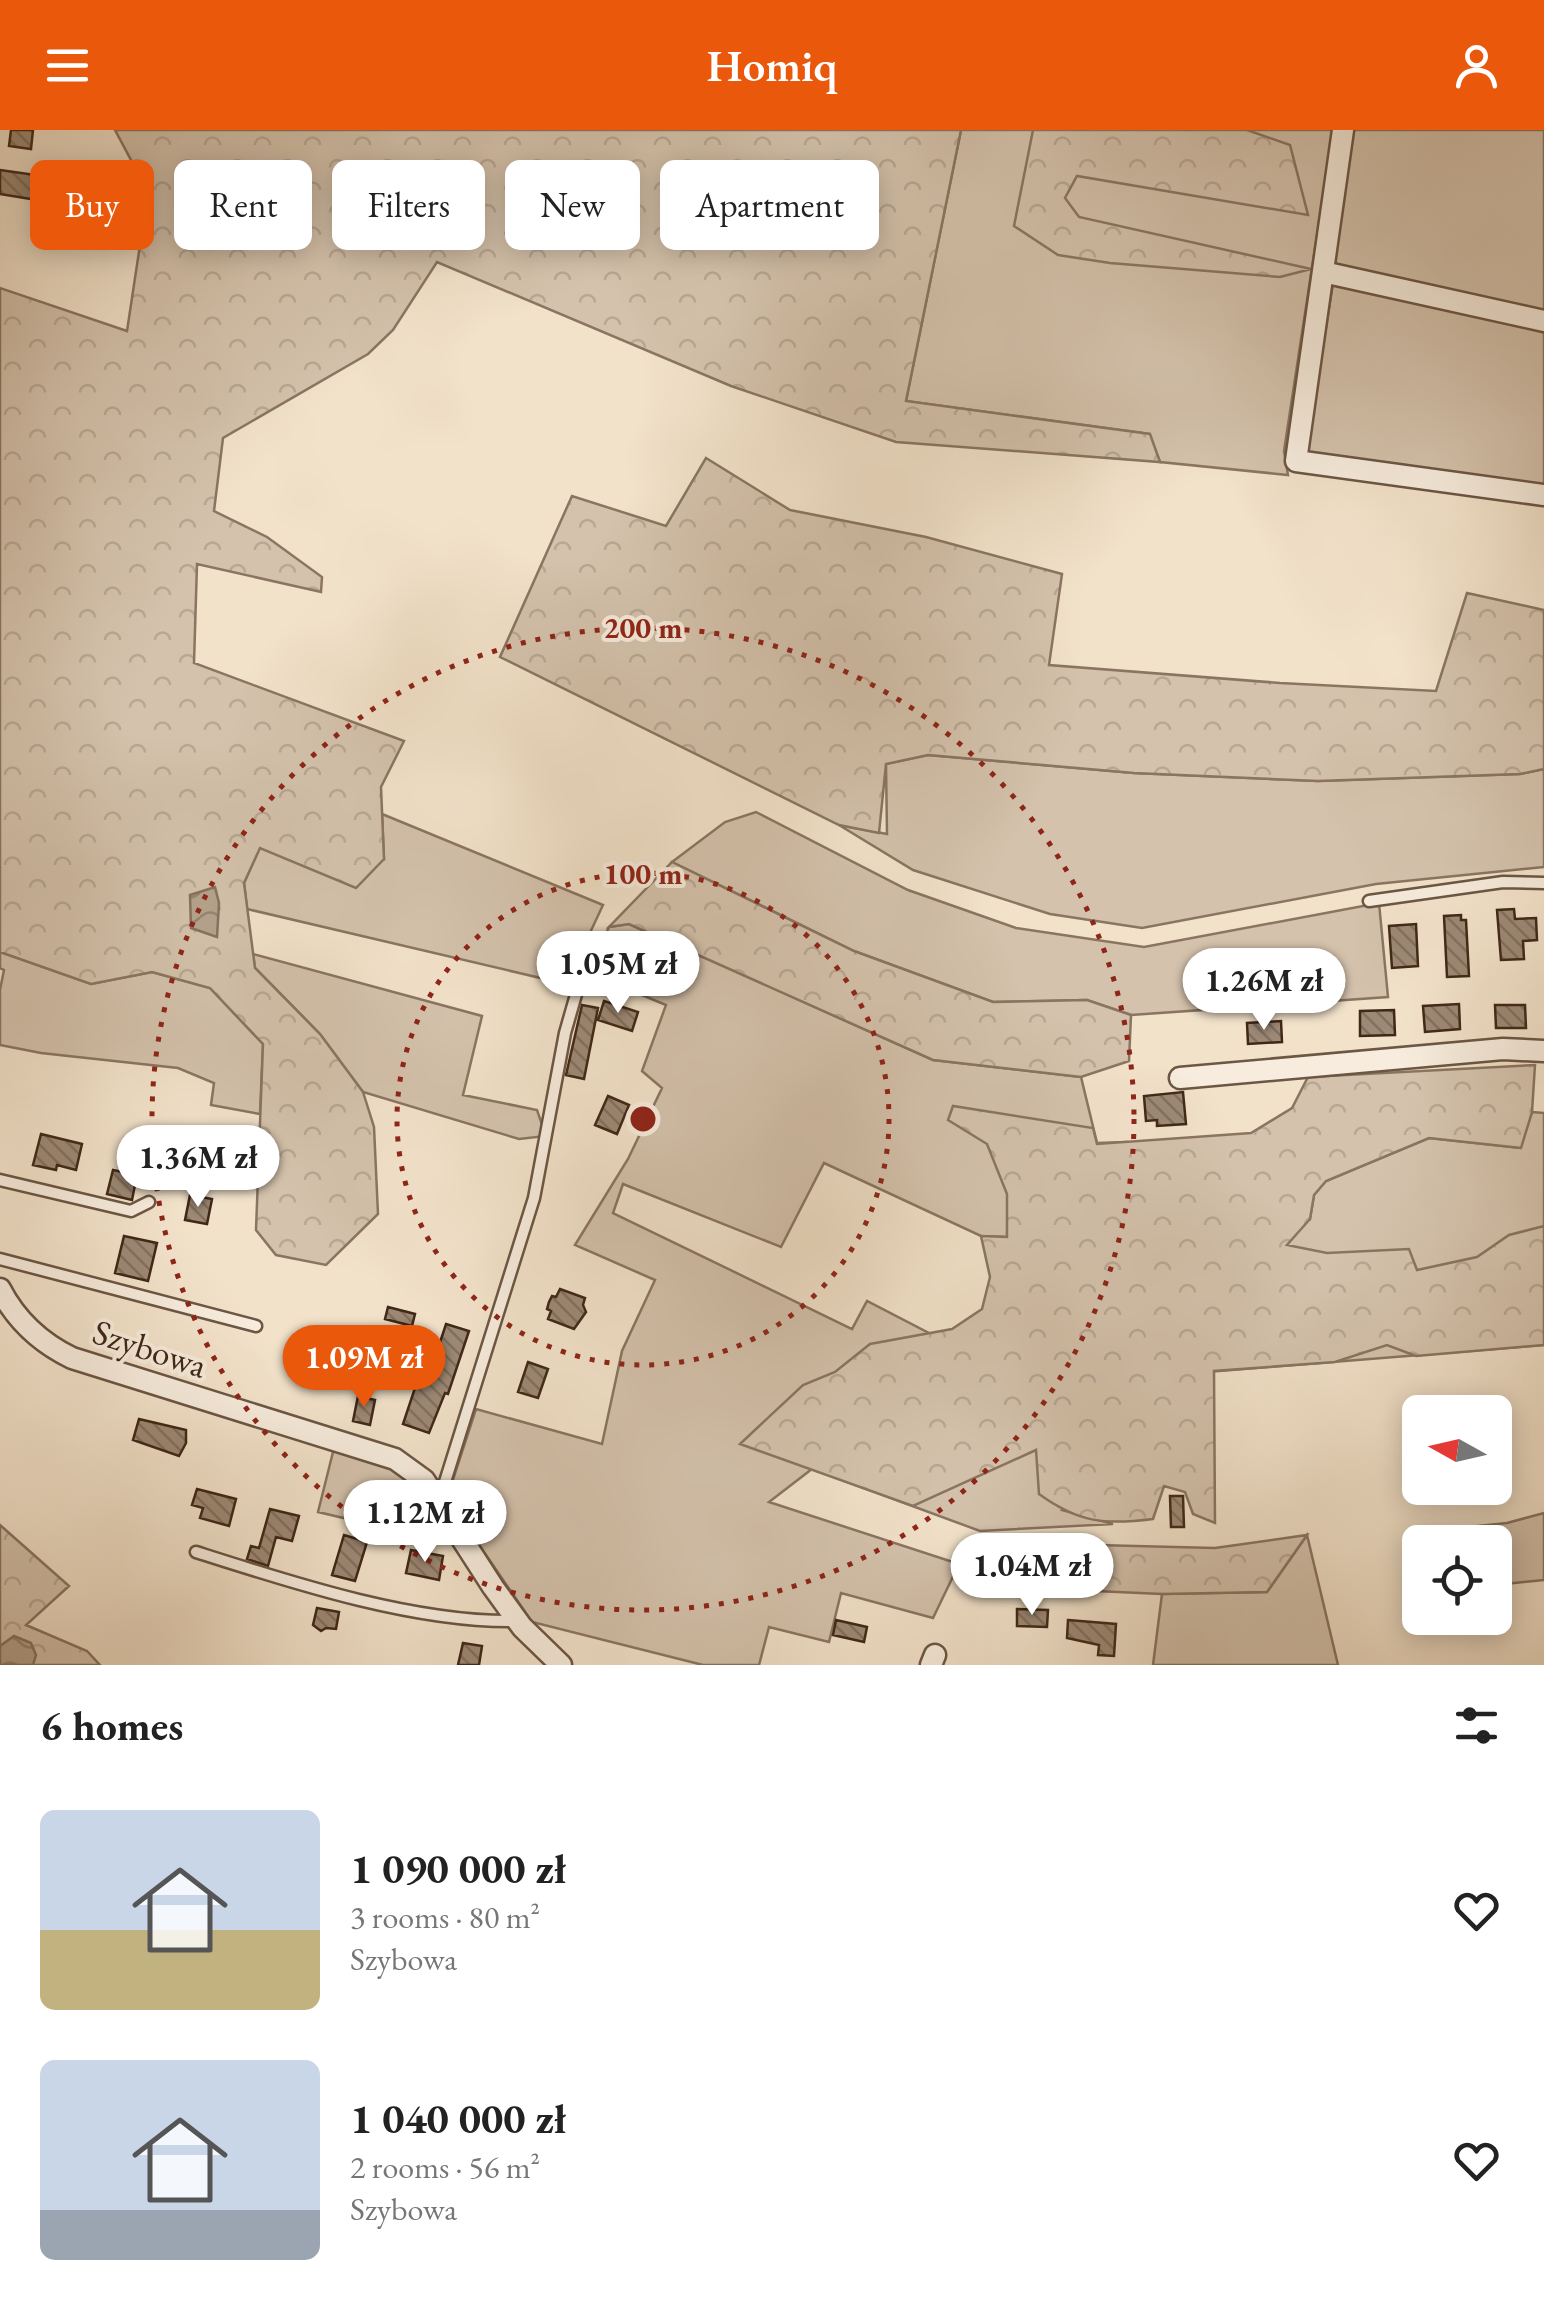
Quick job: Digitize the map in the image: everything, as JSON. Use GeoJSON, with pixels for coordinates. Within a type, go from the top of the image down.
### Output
{"type":"FeatureCollection","features":[{"type":"Feature","properties":{"kind":"street"},"geometry":{"type":"LineString","coordinates":[[1343,130],[1296,460],[1544,496]]}},
{"type":"Feature","properties":{"kind":"street"},"geometry":{"type":"LineString","coordinates":[[1323,272],[1544,320]]}},
{"type":"Feature","properties":{"kind":"street"},"geometry":{"type":"LineString","coordinates":[[1180,1078],[1503,1049],[1544,1052]]}},
{"type":"Feature","properties":{"kind":"street","name":"Szybowa"},"geometry":{"type":"LineString","coordinates":[[0,1289],[10,1309],[35,1334],[72,1358],[396,1459],[424,1480],[518,1622],[561,1665]]}},
{"type":"Feature","properties":{"kind":"lane"},"geometry":{"type":"LineString","coordinates":[[1369,901],[1503,882],[1544,883]]}},
{"type":"Feature","properties":{"kind":"lane"},"geometry":{"type":"LineString","coordinates":[[439,1500],[534,1198],[576,991]]}},
{"type":"Feature","properties":{"kind":"lane"},"geometry":{"type":"LineString","coordinates":[[0,1180],[131,1211],[149,1202]]}},
{"type":"Feature","properties":{"kind":"lane"},"geometry":{"type":"LineString","coordinates":[[0,1259],[256,1326]]}},
{"type":"Feature","properties":{"kind":"lane"},"geometry":{"type":"LineString","coordinates":[[196,1552],[298,1584],[426,1612],[474,1622],[518,1622]]}},
{"type":"Feature","properties":{"kind":"green space"},"geometry":{"type":"Polygon","coordinates":[[[115,130],[961,130],[906,401],[1150,434],[1160,462],[896,442],[731,386],[437,262],[393,330],[368,354],[223,438],[214,511],[267,537],[322,577],[321,592],[197,564],[194,663],[404,741],[381,787],[384,859],[356,888],[260,848],[244,883],[255,968],[320,1034],[363,1092],[374,1127],[378,1214],[326,1265],[276,1255],[256,1230],[263,1044],[210,988],[152,972],[91,984],[0,952],[0,288],[127,331],[139,250],[154,250],[154,160],[131,160],[115,130]]]}},
{"type":"Feature","properties":{"kind":"green space"},"geometry":{"type":"Polygon","coordinates":[[[961,130],[1333,130],[1284,451],[1288,475],[1160,462],[1149,434],[906,401],[961,130]]]}},
{"type":"Feature","properties":{"kind":"green space"},"geometry":{"type":"Polygon","coordinates":[[[1033,130],[1247,130],[1290,145],[1308,215],[1077,176],[1065,198],[1079,217],[1311,269],[1280,277],[1058,255],[1014,226],[1033,130]]]}},
{"type":"Feature","properties":{"kind":"green space"},"geometry":{"type":"Polygon","coordinates":[[[1354,130],[1544,130],[1544,313],[1337,270],[1332,262],[1354,130]]]}},
{"type":"Feature","properties":{"kind":"green space"},"geometry":{"type":"Polygon","coordinates":[[[1333,283],[1544,329],[1544,490],[1306,454],[1333,283]]]}},
{"type":"Feature","properties":{"kind":"green space"},"geometry":{"type":"Polygon","coordinates":[[[706,458],[790,510],[926,537],[1062,574],[1049,665],[1436,691],[1467,593],[1544,610],[1544,769],[1520,774],[1318,781],[1134,773],[928,755],[886,764],[879,833],[839,825],[500,657],[572,496],[666,526],[706,458]]]}},
{"type":"Feature","properties":{"kind":"green space"},"geometry":{"type":"Polygon","coordinates":[[[928,755],[1134,773],[1318,781],[1520,774],[1544,769],[1544,867],[1376,884],[1142,928],[1050,914],[913,870],[839,825],[887,834],[886,764],[928,755]]]}},
{"type":"Feature","properties":{"kind":"green space"},"geometry":{"type":"Polygon","coordinates":[[[756,812],[908,890],[1016,928],[1144,947],[1379,903],[1388,997],[1131,1015],[1087,1000],[993,1002],[854,951],[672,862],[725,822],[756,812]]]}},
{"type":"Feature","properties":{"kind":"green space"},"geometry":{"type":"Polygon","coordinates":[[[382,814],[603,905],[566,984],[247,909],[244,883],[260,847],[384,859],[382,814]]]}},
{"type":"Feature","properties":{"kind":"green space"},"geometry":{"type":"Polygon","coordinates":[[[672,862],[854,951],[993,1002],[1087,1000],[1131,1015],[1129,1061],[1081,1077],[933,1060],[629,924],[609,927],[672,862]]]}},
{"type":"Feature","properties":{"kind":"green space"},"geometry":{"type":"Polygon","coordinates":[[[629,924],[933,1060],[1081,1077],[1097,1143],[1127,1142],[1310,1219],[1314,1195],[1326,1181],[1429,1138],[1520,1148],[1532,1112],[1544,1113],[1544,1345],[1169,1375],[1062,1510],[1113,1524],[980,1531],[812,1469],[769,1502],[959,1564],[933,1618],[841,1593],[829,1642],[769,1627],[759,1665],[703,1665],[532,1622],[447,1498],[476,1409],[602,1444],[622,1351],[655,1280],[575,1245],[628,1159],[662,1088],[642,1071],[666,1005],[589,973],[609,927],[629,924]],[[824,1163],[781,1247],[623,1184],[613,1213],[852,1329],[867,1301],[958,1348],[1015,1344],[1008,1195],[1007,1237],[981,1236],[824,1163]]]}},
{"type":"Feature","properties":{"kind":"green space"},"geometry":{"type":"Polygon","coordinates":[[[0,952],[91,984],[152,972],[210,988],[263,1044],[260,1114],[211,1105],[214,1083],[178,1068],[0,1045],[4,970],[0,968],[0,952]]]}},
{"type":"Feature","properties":{"kind":"green space"},"geometry":{"type":"Polygon","coordinates":[[[253,954],[482,1016],[463,1095],[537,1110],[546,1136],[519,1139],[363,1092],[320,1034],[255,968],[253,954]]]}},
{"type":"Feature","properties":{"kind":"green space"},"geometry":{"type":"Polygon","coordinates":[[[1535,1065],[1532,1112],[1521,1148],[1429,1138],[1326,1181],[1314,1195],[1310,1219],[1287,1245],[1327,1253],[1409,1249],[1417,1270],[1477,1257],[1509,1235],[1544,1226],[1544,1345],[1416,1356],[1387,1345],[1335,1362],[1214,1371],[1215,1523],[1193,1514],[1185,1492],[1164,1486],[1153,1519],[1093,1520],[1067,1511],[1039,1494],[1036,1450],[913,1506],[740,1444],[803,1385],[835,1372],[870,1344],[952,1329],[982,1309],[990,1277],[981,1236],[1007,1237],[1007,1194],[987,1144],[948,1120],[953,1106],[1093,1128],[1097,1144],[1251,1133],[1292,1108],[1308,1077],[1535,1065]]]}},
{"type":"Feature","properties":{"kind":"green space"},"geometry":{"type":"Polygon","coordinates":[[[334,1448],[388,1466],[420,1489],[454,1544],[318,1512],[334,1448]]]}},
{"type":"Feature","properties":{"kind":"green space"},"geometry":{"type":"Polygon","coordinates":[[[1544,1513],[1544,1580],[1512,1583],[1512,1525],[1488,1525],[1544,1513]]]}},
{"type":"Feature","properties":{"kind":"green space"},"geometry":{"type":"Polygon","coordinates":[[[0,1525],[69,1586],[26,1625],[87,1651],[100,1665],[0,1665],[0,1525]]]}},
{"type":"Feature","properties":{"kind":"green space"},"geometry":{"type":"Polygon","coordinates":[[[1307,1535],[1338,1665],[1153,1665],[1162,1594],[1267,1592],[1307,1535]]]}},
{"type":"Feature","properties":{"kind":"green space"},"geometry":{"type":"Polygon","coordinates":[[[1307,1535],[1267,1592],[1162,1594],[961,1585],[985,1546],[1017,1543],[1215,1548],[1307,1535]]]}},
{"type":"Feature","properties":{"kind":"water"},"geometry":{"type":"Polygon","coordinates":[[[215,887],[219,903],[217,937],[191,928],[190,895],[215,887]]]}},
{"type":"Feature","properties":{"kind":"water"},"geometry":{"type":"Polygon","coordinates":[[[14,1636],[31,1643],[36,1655],[33,1665],[0,1665],[0,1646],[14,1636]]]}},
{"type":"Feature","properties":{"kind":"building"},"geometry":{"type":"Polygon","coordinates":[[[11,130],[33,130],[31,149],[9,146],[11,130]]]}},
{"type":"Feature","properties":{"kind":"building"},"geometry":{"type":"Polygon","coordinates":[[[0,170],[30,174],[30,199],[0,194],[0,170]]]}},
{"type":"Feature","properties":{"kind":"building"},"geometry":{"type":"Polygon","coordinates":[[[1514,909],[1515,919],[1536,918],[1537,940],[1523,941],[1524,959],[1501,960],[1497,910],[1514,909]]]}},
{"type":"Feature","properties":{"kind":"building"},"geometry":{"type":"Polygon","coordinates":[[[1461,915],[1461,920],[1466,920],[1469,976],[1447,977],[1444,916],[1461,915]]]}},
{"type":"Feature","properties":{"kind":"building"},"geometry":{"type":"Polygon","coordinates":[[[1416,924],[1418,966],[1392,968],[1389,926],[1416,924]]]}},
{"type":"Feature","properties":{"kind":"building"},"geometry":{"type":"Polygon","coordinates":[[[604,1001],[638,1012],[632,1031],[598,1020],[604,1001]]]}},
{"type":"Feature","properties":{"kind":"building"},"geometry":{"type":"Polygon","coordinates":[[[1459,1004],[1460,1029],[1425,1032],[1423,1006],[1459,1004]]]}},
{"type":"Feature","properties":{"kind":"building"},"geometry":{"type":"Polygon","coordinates":[[[582,1005],[598,1008],[584,1079],[566,1075],[582,1005]]]}},
{"type":"Feature","properties":{"kind":"building"},"geometry":{"type":"Polygon","coordinates":[[[1495,1005],[1525,1005],[1526,1028],[1496,1028],[1495,1005]]]}},
{"type":"Feature","properties":{"kind":"building"},"geometry":{"type":"Polygon","coordinates":[[[1394,1010],[1395,1035],[1360,1036],[1360,1011],[1394,1010]]]}},
{"type":"Feature","properties":{"kind":"building"},"geometry":{"type":"Polygon","coordinates":[[[1281,1021],[1282,1042],[1248,1044],[1247,1023],[1281,1021]]]}},
{"type":"Feature","properties":{"kind":"building"},"geometry":{"type":"Polygon","coordinates":[[[1183,1092],[1186,1124],[1157,1126],[1157,1120],[1146,1121],[1144,1096],[1183,1092]]]}},
{"type":"Feature","properties":{"kind":"building"},"geometry":{"type":"Polygon","coordinates":[[[608,1096],[629,1105],[617,1134],[595,1125],[608,1096]]]}},
{"type":"Feature","properties":{"kind":"building"},"geometry":{"type":"Polygon","coordinates":[[[41,1134],[82,1144],[76,1170],[33,1165],[41,1134]]]}},
{"type":"Feature","properties":{"kind":"building"},"geometry":{"type":"Polygon","coordinates":[[[190,1149],[224,1153],[222,1170],[188,1165],[190,1149]]]}},
{"type":"Feature","properties":{"kind":"building"},"geometry":{"type":"Polygon","coordinates":[[[113,1170],[137,1175],[132,1200],[107,1194],[113,1170]]]}},
{"type":"Feature","properties":{"kind":"building"},"geometry":{"type":"Polygon","coordinates":[[[190,1195],[212,1199],[207,1224],[185,1220],[190,1195]]]}},
{"type":"Feature","properties":{"kind":"building"},"geometry":{"type":"Polygon","coordinates":[[[124,1236],[157,1243],[148,1281],[115,1273],[124,1236]]]}},
{"type":"Feature","properties":{"kind":"building"},"geometry":{"type":"Polygon","coordinates":[[[560,1289],[585,1298],[586,1312],[574,1329],[548,1319],[549,1302],[560,1289]]]}},
{"type":"Feature","properties":{"kind":"building"},"geometry":{"type":"Polygon","coordinates":[[[388,1307],[415,1314],[412,1326],[385,1319],[388,1307]]]}},
{"type":"Feature","properties":{"kind":"building"},"geometry":{"type":"Polygon","coordinates":[[[446,1324],[469,1331],[448,1394],[445,1393],[429,1433],[403,1424],[416,1385],[408,1381],[415,1364],[431,1370],[446,1324]]]}},
{"type":"Feature","properties":{"kind":"building"},"geometry":{"type":"Polygon","coordinates":[[[371,1327],[391,1334],[382,1357],[362,1350],[371,1327]]]}},
{"type":"Feature","properties":{"kind":"building"},"geometry":{"type":"Polygon","coordinates":[[[528,1362],[548,1369],[538,1398],[518,1392],[528,1362]]]}},
{"type":"Feature","properties":{"kind":"building"},"geometry":{"type":"Polygon","coordinates":[[[358,1396],[375,1400],[370,1425],[353,1421],[358,1396]]]}},
{"type":"Feature","properties":{"kind":"building"},"geometry":{"type":"Polygon","coordinates":[[[139,1419],[186,1430],[186,1443],[179,1456],[133,1440],[139,1419]]]}},
{"type":"Feature","properties":{"kind":"building"},"geometry":{"type":"Polygon","coordinates":[[[197,1489],[236,1499],[229,1526],[200,1518],[203,1508],[192,1505],[197,1489]]]}},
{"type":"Feature","properties":{"kind":"building"},"geometry":{"type":"Polygon","coordinates":[[[1170,1496],[1183,1496],[1184,1527],[1171,1527],[1170,1496]]]}},
{"type":"Feature","properties":{"kind":"building"},"geometry":{"type":"Polygon","coordinates":[[[270,1509],[299,1516],[292,1541],[276,1537],[268,1566],[247,1559],[251,1546],[259,1548],[270,1509]]]}},
{"type":"Feature","properties":{"kind":"building"},"geometry":{"type":"Polygon","coordinates":[[[344,1535],[367,1542],[355,1581],[332,1575],[344,1535]]]}},
{"type":"Feature","properties":{"kind":"building"},"geometry":{"type":"Polygon","coordinates":[[[411,1550],[443,1556],[439,1580],[406,1573],[411,1550]]]}},
{"type":"Feature","properties":{"kind":"building"},"geometry":{"type":"Polygon","coordinates":[[[317,1608],[339,1612],[336,1629],[321,1631],[313,1625],[317,1608]]]}},
{"type":"Feature","properties":{"kind":"building"},"geometry":{"type":"Polygon","coordinates":[[[1017,1609],[1048,1610],[1047,1627],[1017,1626],[1017,1609]]]}},
{"type":"Feature","properties":{"kind":"building"},"geometry":{"type":"Polygon","coordinates":[[[836,1620],[867,1627],[864,1642],[833,1635],[836,1620]]]}},
{"type":"Feature","properties":{"kind":"building"},"geometry":{"type":"Polygon","coordinates":[[[1068,1620],[1116,1624],[1114,1656],[1098,1655],[1099,1645],[1067,1638],[1068,1620]]]}},
{"type":"Feature","properties":{"kind":"building"},"geometry":{"type":"Polygon","coordinates":[[[463,1643],[482,1646],[479,1665],[458,1665],[463,1643]]]}}]}
